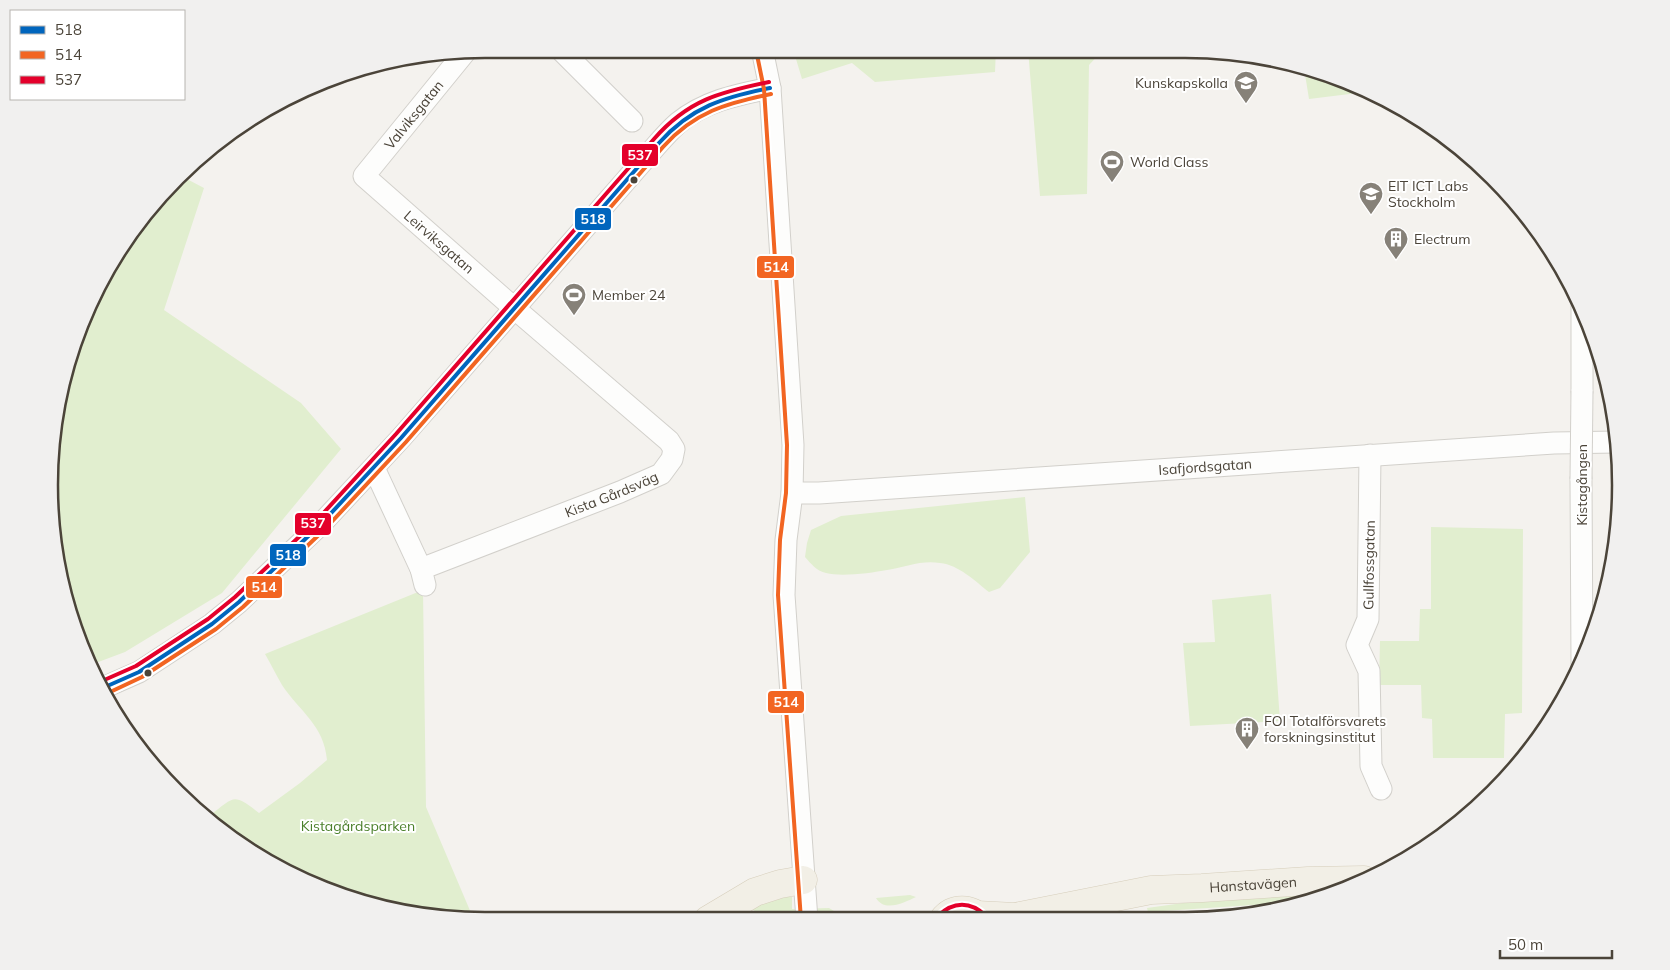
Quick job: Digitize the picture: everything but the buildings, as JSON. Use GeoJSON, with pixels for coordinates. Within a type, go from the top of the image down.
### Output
{"type":"FeatureCollection","features":[{"type":"Feature","properties":{"kind":"main road"},"geometry":{"type":"LineString","coordinates":[[722,912],[755,892],[780,884],[803,880]]}},
{"type":"Feature","properties":{"kind":"main road","name":"Hanstavägen"},"geometry":{"type":"LineString","coordinates":[[1040,912],[1151,890],[1348,880]]}},
{"type":"Feature","properties":{"kind":"main road","name":"Hanstavägen"},"geometry":{"type":"LineString","coordinates":[[1097,912],[1181,896],[1202,888]]}},
{"type":"Feature","properties":{"kind":"main road","name":"Hanstavägen"},"geometry":{"type":"LineString","coordinates":[[957,912],[963,910],[972,912]]}},
{"type":"Feature","properties":{"kind":"street","name":"Valviksgatan"},"geometry":{"type":"LineString","coordinates":[[364,176],[460,58]]}},
{"type":"Feature","properties":{"kind":"street"},"geometry":{"type":"LineString","coordinates":[[569,58],[632,121]]}},
{"type":"Feature","properties":{"kind":"street"},"geometry":{"type":"LineString","coordinates":[[764,58],[770,88],[793,445],[792,493],[786,540],[784,595],[806,912]]}},
{"type":"Feature","properties":{"kind":"street"},"geometry":{"type":"LineString","coordinates":[[108,686],[139,672],[212,624],[239,602],[321,524],[374,468],[656,146],[678,124],[699,109],[720,100],[770,88]]}},
{"type":"Feature","properties":{"kind":"street","name":"Leirviksgatan"},"geometry":{"type":"LineString","coordinates":[[364,176],[514,308]]}},
{"type":"Feature","properties":{"kind":"street","name":"Kista Gårdsväg"},"geometry":{"type":"LineString","coordinates":[[374,468],[423,577],[661,474],[672,459],[674,449],[669,442],[514,308]]}},
{"type":"Feature","properties":{"kind":"street","name":"Kistagången"},"geometry":{"type":"LineString","coordinates":[[1582,326],[1582,644]]}},
{"type":"Feature","properties":{"kind":"street","name":"Isafjordsgatan"},"geometry":{"type":"LineString","coordinates":[[792,493],[820,493],[1554,443],[1610,442]]}},
{"type":"Feature","properties":{"kind":"street","name":"Gullfossgatan"},"geometry":{"type":"LineString","coordinates":[[1370,455],[1368,619],[1357,645],[1369,671],[1371,766],[1381,789]]}},
{"type":"Feature","properties":{"kind":"green space"},"geometry":{"type":"Polygon","coordinates":[[[796,58],[996,58],[995,72],[875,82],[852,63],[802,79],[796,58]]]}},
{"type":"Feature","properties":{"kind":"green space"},"geometry":{"type":"Polygon","coordinates":[[[1029,58],[1096,58],[1089,65],[1087,194],[1040,196],[1029,58]]]}},
{"type":"Feature","properties":{"kind":"green space"},"geometry":{"type":"Polygon","coordinates":[[[1305,75],[1356,93],[1309,99],[1305,75]]]}},
{"type":"Feature","properties":{"kind":"green space"},"geometry":{"type":"Polygon","coordinates":[[[187,179],[204,188],[164,310],[301,403],[341,449],[222,593],[125,652],[97,663],[72,596],[61,541],[58,513],[58,457],[61,429],[72,374],[80,348],[102,296],[115,271],[146,225],[187,179]]]}},
{"type":"Feature","properties":{"kind":"green space"},"geometry":{"type":"Polygon","coordinates":[[[1025,497],[1030,552],[1000,588],[989,592],[960,570],[947,564],[920,563],[894,569],[840,575],[820,571],[805,557],[811,530],[841,516],[1025,497]]]}},
{"type":"Feature","properties":{"kind":"green space"},"geometry":{"type":"Polygon","coordinates":[[[1431,527],[1523,529],[1522,713],[1505,714],[1504,758],[1433,758],[1432,719],[1422,718],[1421,685],[1379,685],[1380,641],[1419,641],[1420,609],[1431,609],[1431,527]]]}},
{"type":"Feature","properties":{"kind":"green space","name":"Kistagårdsparken"},"geometry":{"type":"Polygon","coordinates":[[[423,590],[426,807],[471,912],[429,909],[402,904],[374,898],[321,880],[271,855],[247,840],[212,814],[229,801],[234,800],[243,802],[259,813],[300,783],[327,760],[325,748],[316,728],[282,685],[265,654],[423,590]]]}},
{"type":"Feature","properties":{"kind":"green space"},"geometry":{"type":"Polygon","coordinates":[[[1271,594],[1280,721],[1190,726],[1183,643],[1215,642],[1212,600],[1271,594]]]}},
{"type":"Feature","properties":{"kind":"green space"},"geometry":{"type":"Polygon","coordinates":[[[1308,894],[1268,904],[1148,912],[1147,908],[1219,898],[1308,894]]]}},
{"type":"Feature","properties":{"kind":"green space"},"geometry":{"type":"Polygon","coordinates":[[[910,895],[916,897],[890,906],[884,905],[876,898],[910,895]]]}},
{"type":"Feature","properties":{"kind":"green space"},"geometry":{"type":"Polygon","coordinates":[[[774,897],[792,897],[792,909],[829,908],[836,912],[756,912],[748,907],[774,897]]]}},
{"type":"Feature","properties":{"kind":"transit line","name":"514"},"geometry":{"type":"LineString","coordinates":[[758,58],[764,89],[787,445],[786,493],[780,540],[778,595],[800,912]]}},
{"type":"Feature","properties":{"kind":"transit line","name":"537"},"geometry":{"type":"LineString","coordinates":[[105,680],[136,666],[208,619],[235,597],[317,520],[396,434],[654,139],[679,115],[692,106],[720,94],[769,82]]}},
{"type":"Feature","properties":{"kind":"transit line","name":"518"},"geometry":{"type":"LineString","coordinates":[[108,686],[139,672],[212,624],[239,602],[321,524],[401,438],[659,143],[683,120],[709,105],[738,95],[770,88]]}},
{"type":"Feature","properties":{"kind":"transit line","name":"514"},"geometry":{"type":"LineString","coordinates":[[111,692],[142,677],[216,629],[243,607],[325,529],[406,442],[675,135],[699,117],[726,105],[771,94]]}},
{"type":"Feature","properties":{"kind":"transit line","name":"537"},"geometry":{"type":"LineString","coordinates":[[943,912],[956,905],[968,905],[981,912]]}},
{"type":"Feature","properties":{"kind":"place","name":"Kunskapskolla"},"geometry":{"type":"Point","coordinates":[1246,104]}},
{"type":"Feature","properties":{"kind":"place","name":"World Class"},"geometry":{"type":"Point","coordinates":[1112,183]}},
{"type":"Feature","properties":{"kind":"place","name":"EIT ICT Labs Stockholm"},"geometry":{"type":"Point","coordinates":[1371,215]}},
{"type":"Feature","properties":{"kind":"place","name":"Electrum"},"geometry":{"type":"Point","coordinates":[1396,260]}},
{"type":"Feature","properties":{"kind":"place","name":"Member 24"},"geometry":{"type":"Point","coordinates":[574,316]}},
{"type":"Feature","properties":{"kind":"place","name":"FOI Totalförsvarets forskningsinstitut"},"geometry":{"type":"Point","coordinates":[1247,750]}}]}
